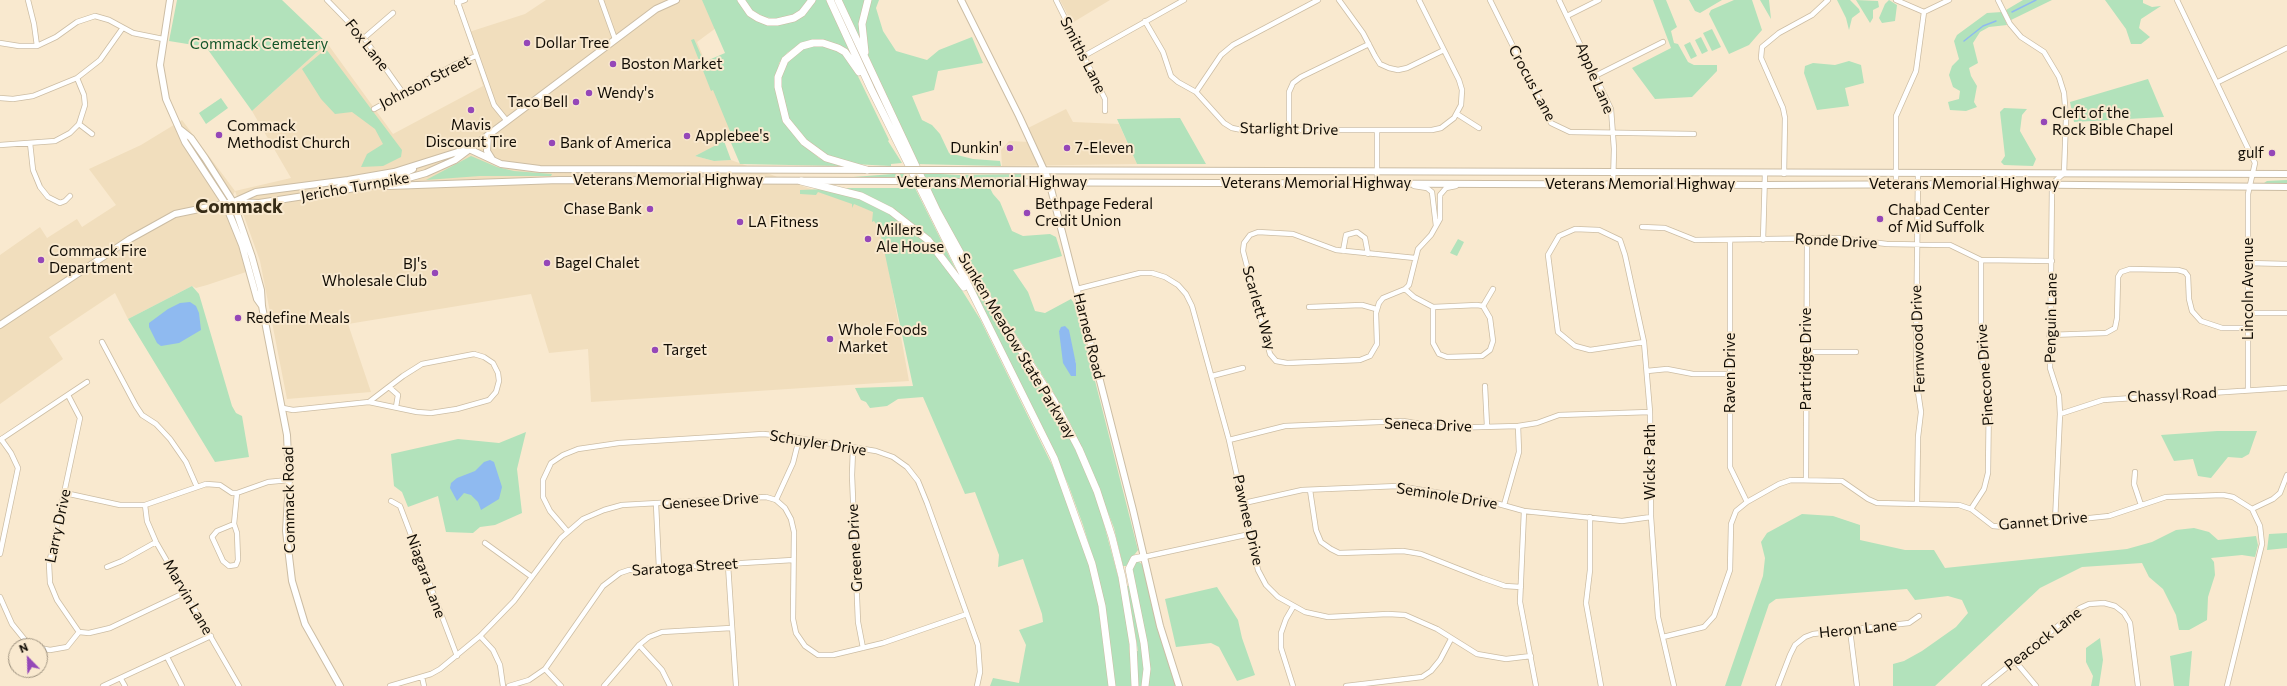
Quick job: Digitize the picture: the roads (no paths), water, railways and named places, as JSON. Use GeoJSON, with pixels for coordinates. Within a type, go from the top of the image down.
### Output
{"type":"FeatureCollection","features":[{"type":"Feature","properties":{"kind":"highway"},"geometry":{"type":"LineString","coordinates":[[741,0],[750,13],[758,18],[768,22],[777,22],[794,18],[802,13],[812,0]]}},
{"type":"Feature","properties":{"kind":"highway","name":"Sunken Meadow State Parkway"},"geometry":{"type":"LineString","coordinates":[[830,0],[871,89],[1054,458],[1082,532],[1102,606],[1112,686]]}},
{"type":"Feature","properties":{"kind":"highway","name":"Sunken Meadow State Parkway"},"geometry":{"type":"LineString","coordinates":[[838,0],[937,211],[973,276],[1054,401],[1079,448],[1097,491],[1112,537],[1122,577],[1133,644],[1135,686]]}},
{"type":"Feature","properties":{"kind":"highway"},"geometry":{"type":"LineString","coordinates":[[868,0],[862,28],[868,64]]}},
{"type":"Feature","properties":{"kind":"highway"},"geometry":{"type":"LineString","coordinates":[[868,170],[826,158],[813,151],[797,136],[783,111],[778,93],[778,77],[780,67],[792,53],[807,44],[823,43],[844,52],[871,89]]}},
{"type":"Feature","properties":{"kind":"highway"},"geometry":{"type":"LineString","coordinates":[[801,181],[861,196],[904,220],[928,240],[976,303]]}},
{"type":"Feature","properties":{"kind":"highway"},"geometry":{"type":"LineString","coordinates":[[1144,557],[1134,559],[1129,569],[1144,643],[1147,669],[1145,686]]}},
{"type":"Feature","properties":{"kind":"main road"},"geometry":{"type":"LineString","coordinates":[[170,0],[160,65],[162,87],[173,117],[181,130]]}},
{"type":"Feature","properties":{"kind":"main road","name":"Jericho Turnpike"},"geometry":{"type":"LineString","coordinates":[[660,7],[664,0]]}},
{"type":"Feature","properties":{"kind":"main road","name":"Jericho Turnpike"},"geometry":{"type":"LineString","coordinates":[[0,325],[158,222],[175,214],[233,202],[259,204],[355,190],[426,173],[455,160],[615,39],[660,7],[676,0]]}},
{"type":"Feature","properties":{"kind":"main road","name":"Harned Road"},"geometry":{"type":"LineString","coordinates":[[960,0],[1045,170],[1049,182],[1077,289],[1160,626],[1179,686]]}},
{"type":"Feature","properties":{"kind":"main road","name":"Commack Road"},"geometry":{"type":"LineString","coordinates":[[181,130],[191,138],[233,202],[254,264],[283,408],[289,452],[286,531],[292,581],[305,624],[340,686]]}},
{"type":"Feature","properties":{"kind":"main road","name":"Commack Road"},"geometry":{"type":"LineString","coordinates":[[181,130],[185,142],[226,203],[242,245],[257,299],[262,306]]}},
{"type":"Feature","properties":{"kind":"main road"},"geometry":{"type":"LineString","coordinates":[[488,135],[487,151],[494,161]]}},
{"type":"Feature","properties":{"kind":"main road","name":"Jericho Turnpike"},"geometry":{"type":"LineString","coordinates":[[233,202],[256,192],[353,180],[419,166],[452,152],[469,149]]}},
{"type":"Feature","properties":{"kind":"main road","name":"Veterans Memorial Highway"},"geometry":{"type":"LineString","coordinates":[[469,149],[494,161],[510,166],[540,169],[1765,174],[2287,174]]}},
{"type":"Feature","properties":{"kind":"main road"},"geometry":{"type":"LineString","coordinates":[[355,190],[362,184],[394,178],[419,166]]}},
{"type":"Feature","properties":{"kind":"main road"},"geometry":{"type":"LineString","coordinates":[[329,193],[350,183],[353,180]]}},
{"type":"Feature","properties":{"kind":"main road","name":"Veterans Memorial Highway"},"geometry":{"type":"LineString","coordinates":[[373,186],[572,180],[1377,184],[2052,184],[2287,187]]}},
{"type":"Feature","properties":{"kind":"main road"},"geometry":{"type":"LineString","coordinates":[[318,184],[320,194],[338,182]]}},
{"type":"Feature","properties":{"kind":"street"},"geometry":{"type":"LineString","coordinates":[[28,0],[34,24],[37,46]]}},
{"type":"Feature","properties":{"kind":"street","name":"Fox Lane"},"geometry":{"type":"LineString","coordinates":[[327,0],[364,38],[403,93]]}},
{"type":"Feature","properties":{"kind":"street"},"geometry":{"type":"LineString","coordinates":[[465,0],[457,1],[494,105],[507,121]]}},
{"type":"Feature","properties":{"kind":"street"},"geometry":{"type":"LineString","coordinates":[[600,0],[615,39]]}},
{"type":"Feature","properties":{"kind":"street","name":"Smiths Lane"},"geometry":{"type":"LineString","coordinates":[[1056,0],[1105,99],[1105,111]]}},
{"type":"Feature","properties":{"kind":"street"},"geometry":{"type":"LineString","coordinates":[[1084,56],[1184,0]]}},
{"type":"Feature","properties":{"kind":"street"},"geometry":{"type":"LineString","coordinates":[[1196,92],[1221,55],[1233,45],[1318,0]]}},
{"type":"Feature","properties":{"kind":"street"},"geometry":{"type":"LineString","coordinates":[[1339,0],[1369,44],[1380,64],[1398,70],[1444,50]]}},
{"type":"Feature","properties":{"kind":"street"},"geometry":{"type":"LineString","coordinates":[[1419,0],[1462,90],[1461,105],[1457,114],[1479,128]]}},
{"type":"Feature","properties":{"kind":"street","name":"Crocus Lane"},"geometry":{"type":"LineString","coordinates":[[1490,0],[1551,123],[1570,132],[1694,134]]}},
{"type":"Feature","properties":{"kind":"street","name":"Apple Lane"},"geometry":{"type":"LineString","coordinates":[[1560,0],[1597,75],[1611,109],[1614,133],[1613,184]]}},
{"type":"Feature","properties":{"kind":"street"},"geometry":{"type":"LineString","coordinates":[[1568,16],[1600,0]]}},
{"type":"Feature","properties":{"kind":"street"},"geometry":{"type":"LineString","coordinates":[[1784,174],[1785,118],[1783,108],[1761,58],[1762,46],[1779,33],[1812,15],[1828,0]]}},
{"type":"Feature","properties":{"kind":"street"},"geometry":{"type":"LineString","coordinates":[[1896,0],[1924,12],[1949,0]]}},
{"type":"Feature","properties":{"kind":"street"},"geometry":{"type":"LineString","coordinates":[[1998,0],[2010,24],[2021,38],[2044,52],[2061,82],[2066,118],[2064,173],[2052,184]]}},
{"type":"Feature","properties":{"kind":"street","name":"Lincoln Avenue"},"geometry":{"type":"LineString","coordinates":[[2176,0],[2218,82],[2255,163],[2250,187],[2248,264],[2248,390]]}},
{"type":"Feature","properties":{"kind":"street"},"geometry":{"type":"LineString","coordinates":[[364,38],[393,12]]}},
{"type":"Feature","properties":{"kind":"street"},"geometry":{"type":"LineString","coordinates":[[1896,184],[1896,116],[1916,70],[1924,12]]}},
{"type":"Feature","properties":{"kind":"street"},"geometry":{"type":"LineString","coordinates":[[0,43],[19,46],[37,46],[52,39],[86,18],[102,18],[122,29],[163,39]]}},
{"type":"Feature","properties":{"kind":"street","name":"Starlight Drive"},"geometry":{"type":"LineString","coordinates":[[1145,22],[1163,52],[1171,76],[1178,82],[1196,92],[1224,123],[1232,128],[1242,130],[1432,130],[1449,124],[1457,114]]}},
{"type":"Feature","properties":{"kind":"street"},"geometry":{"type":"LineString","coordinates":[[0,98],[23,98],[33,96],[77,78],[100,60],[122,29]]}},
{"type":"Feature","properties":{"kind":"street"},"geometry":{"type":"LineString","coordinates":[[1597,75],[1663,42]]}},
{"type":"Feature","properties":{"kind":"street"},"geometry":{"type":"LineString","coordinates":[[1289,130],[1289,92],[1293,83],[1301,77],[1369,44]]}},
{"type":"Feature","properties":{"kind":"street"},"geometry":{"type":"LineString","coordinates":[[2218,82],[2287,48]]}},
{"type":"Feature","properties":{"kind":"street","name":"Johnson Street"},"geometry":{"type":"LineString","coordinates":[[374,109],[456,64],[476,56]]}},
{"type":"Feature","properties":{"kind":"street"},"geometry":{"type":"LineString","coordinates":[[0,145],[44,143],[62,138],[79,124],[84,105],[84,95],[77,78]]}},
{"type":"Feature","properties":{"kind":"street"},"geometry":{"type":"LineString","coordinates":[[79,124],[92,134]]}},
{"type":"Feature","properties":{"kind":"street"},"geometry":{"type":"LineString","coordinates":[[1377,131],[1377,184]]}},
{"type":"Feature","properties":{"kind":"street"},"geometry":{"type":"LineString","coordinates":[[30,143],[33,170],[40,187],[48,197],[60,203],[65,201],[70,196]]}},
{"type":"Feature","properties":{"kind":"street"},"geometry":{"type":"LineString","coordinates":[[1763,240],[1765,174]]}},
{"type":"Feature","properties":{"kind":"street","name":"Fernwood Drive"},"geometry":{"type":"LineString","coordinates":[[1917,504],[1918,437],[1921,412],[1917,385],[1916,356],[1916,244],[1918,174]]}},
{"type":"Feature","properties":{"kind":"street"},"geometry":{"type":"LineString","coordinates":[[1401,184],[1427,188],[1432,192],[1436,226]]}},
{"type":"Feature","properties":{"kind":"street"},"geometry":{"type":"LineString","coordinates":[[1309,307],[1362,305],[1376,309],[1383,298],[1405,289],[1410,281],[1415,258],[1421,244],[1440,219],[1440,199],[1442,192],[1446,188],[1465,184]]}},
{"type":"Feature","properties":{"kind":"street","name":"Penguin Lane"},"geometry":{"type":"LineString","coordinates":[[2052,184],[2052,261],[2049,335],[2050,368],[2059,396],[2060,414],[2055,522]]}},
{"type":"Feature","properties":{"kind":"street","name":"Ronde Drive"},"geometry":{"type":"LineString","coordinates":[[1642,227],[1665,228],[1695,240],[1838,238],[1887,244],[1950,245],[1981,260],[2052,261]]}},
{"type":"Feature","properties":{"kind":"street","name":"Wicks Path"},"geometry":{"type":"LineString","coordinates":[[1644,342],[1590,350],[1575,346],[1558,332],[1548,255],[1559,236],[1575,229],[1599,230],[1620,240],[1625,256],[1644,342],[1650,412],[1651,517],[1658,617],[1674,686]]}},
{"type":"Feature","properties":{"kind":"street","name":"Scarlett Way"},"geometry":{"type":"LineString","coordinates":[[1376,309],[1376,349],[1366,359],[1287,363],[1276,360],[1270,354],[1244,256],[1243,247],[1246,240],[1258,232],[1293,234],[1304,236],[1329,248],[1343,251],[1415,258]]}},
{"type":"Feature","properties":{"kind":"street"},"geometry":{"type":"LineString","coordinates":[[1343,251],[1346,235],[1357,232],[1365,238],[1368,254]]}},
{"type":"Feature","properties":{"kind":"street","name":"Partridge Drive"},"geometry":{"type":"LineString","coordinates":[[1806,238],[1806,479]]}},
{"type":"Feature","properties":{"kind":"street","name":"Raven Drive"},"geometry":{"type":"LineString","coordinates":[[1730,240],[1730,467],[1747,502]]}},
{"type":"Feature","properties":{"kind":"street","name":"Pinecone Drive"},"geometry":{"type":"LineString","coordinates":[[1971,509],[1984,489],[1988,473],[1990,411],[1989,395],[1981,353],[1981,260]]}},
{"type":"Feature","properties":{"kind":"street"},"geometry":{"type":"LineString","coordinates":[[2248,264],[2287,264]]}},
{"type":"Feature","properties":{"kind":"street"},"geometry":{"type":"LineString","coordinates":[[2049,335],[2106,333],[2115,328],[2117,318],[2118,277],[2121,272],[2130,269],[2178,270],[2185,272],[2188,276],[2189,299],[2192,311],[2201,321],[2222,328],[2248,328]]}},
{"type":"Feature","properties":{"kind":"street","name":"Pawnee Drive"},"geometry":{"type":"LineString","coordinates":[[1077,289],[1140,273],[1152,273],[1165,277],[1178,285],[1186,294],[1192,306],[1229,440],[1258,570],[1266,585],[1278,598],[1293,607],[1328,617],[1388,614],[1405,615],[1420,620],[1477,654],[1491,658],[1506,659],[1531,656]]}},
{"type":"Feature","properties":{"kind":"street"},"geometry":{"type":"LineString","coordinates":[[1405,289],[1414,297],[1433,307],[1477,304],[1483,306],[1490,318],[1493,342],[1490,350],[1482,356],[1447,357],[1439,354],[1434,348],[1433,307]]}},
{"type":"Feature","properties":{"kind":"street"},"geometry":{"type":"LineString","coordinates":[[1483,306],[1493,289]]}},
{"type":"Feature","properties":{"kind":"street"},"geometry":{"type":"LineString","coordinates":[[2248,313],[2287,313]]}},
{"type":"Feature","properties":{"kind":"street"},"geometry":{"type":"LineString","coordinates":[[102,342],[136,406],[142,415],[163,430],[170,439],[186,462],[197,487]]}},
{"type":"Feature","properties":{"kind":"street"},"geometry":{"type":"LineString","coordinates":[[1806,352],[1856,352]]}},
{"type":"Feature","properties":{"kind":"street"},"geometry":{"type":"LineString","coordinates":[[283,408],[293,410],[369,402],[417,412],[431,413],[481,404],[489,400],[496,392],[499,381],[498,373],[493,363],[484,357],[474,354],[422,364],[403,376],[369,402]]}},
{"type":"Feature","properties":{"kind":"street"},"geometry":{"type":"LineString","coordinates":[[1212,376],[1243,368]]}},
{"type":"Feature","properties":{"kind":"street"},"geometry":{"type":"LineString","coordinates":[[1647,371],[1667,369],[1693,374],[1730,374]]}},
{"type":"Feature","properties":{"kind":"street"},"geometry":{"type":"LineString","coordinates":[[0,554],[18,468],[16,462],[1,439],[87,382]]}},
{"type":"Feature","properties":{"kind":"street"},"geometry":{"type":"LineString","coordinates":[[1485,386],[1487,426]]}},
{"type":"Feature","properties":{"kind":"street"},"geometry":{"type":"LineString","coordinates":[[389,387],[398,395],[396,407]]}},
{"type":"Feature","properties":{"kind":"street","name":"Chassyl Road"},"geometry":{"type":"LineString","coordinates":[[2060,414],[2103,400],[2287,388]]}},
{"type":"Feature","properties":{"kind":"street","name":"Larry Drive"},"geometry":{"type":"LineString","coordinates":[[68,395],[80,418],[48,574],[52,591],[79,632]]}},
{"type":"Feature","properties":{"kind":"street","name":"Seneca Drive"},"geometry":{"type":"LineString","coordinates":[[1229,440],[1285,426],[1403,421],[1445,428],[1518,426],[1537,423],[1559,416],[1650,412]]}},
{"type":"Feature","properties":{"kind":"street"},"geometry":{"type":"LineString","coordinates":[[1504,505],[1519,452],[1518,426]]}},
{"type":"Feature","properties":{"kind":"street","name":"Schuyler Drive"},"geometry":{"type":"LineString","coordinates":[[568,532],[550,512],[543,497],[543,480],[551,463],[563,455],[600,445],[763,434],[876,451],[893,457],[907,467],[918,481],[978,645],[980,672],[977,686]]}},
{"type":"Feature","properties":{"kind":"street"},"geometry":{"type":"LineString","coordinates":[[776,500],[793,463],[799,439]]}},
{"type":"Feature","properties":{"kind":"street","name":"Greene Drive"},"geometry":{"type":"LineString","coordinates":[[853,448],[852,475],[858,622],[863,648]]}},
{"type":"Feature","properties":{"kind":"street"},"geometry":{"type":"LineString","coordinates":[[2135,472],[2134,484],[2141,505]]}},
{"type":"Feature","properties":{"kind":"street"},"geometry":{"type":"LineString","coordinates":[[2227,686],[2262,544],[2260,526],[2252,509],[2273,499],[2280,493],[2287,475]]}},
{"type":"Feature","properties":{"kind":"street","name":"Gannet Drive"},"geometry":{"type":"LineString","coordinates":[[1663,637],[1704,626],[1714,616],[1730,570],[1730,524],[1736,511],[1747,502],[1779,484],[1791,480],[1806,479],[1842,481],[1868,499],[1877,503],[1948,504],[1971,509],[1993,526],[2005,527],[2109,516],[2166,497],[2223,495],[2233,497],[2252,509]]}},
{"type":"Feature","properties":{"kind":"street"},"geometry":{"type":"LineString","coordinates":[[65,493],[120,505],[145,505],[197,487],[213,484],[237,493],[268,482],[289,480]]}},
{"type":"Feature","properties":{"kind":"street","name":"Seminole Drive"},"geometry":{"type":"LineString","coordinates":[[1244,503],[1290,492],[1398,486],[1464,496],[1504,505],[1524,512],[1622,521],[1651,517]]}},
{"type":"Feature","properties":{"kind":"street"},"geometry":{"type":"LineString","coordinates":[[1310,490],[1316,530],[1321,542],[1339,553],[1404,551],[1421,554],[1505,586],[1521,587]]}},
{"type":"Feature","properties":{"kind":"street"},"geometry":{"type":"LineString","coordinates":[[234,524],[217,531],[212,537],[224,561],[229,566],[236,565],[238,560],[234,524],[237,493]]}},
{"type":"Feature","properties":{"kind":"street","name":"Genesee Drive"},"geometry":{"type":"LineString","coordinates":[[390,686],[422,677],[440,669],[457,656],[480,636],[514,601],[554,546],[568,532],[583,519],[604,510],[622,505],[766,497],[776,500],[785,508],[791,519],[794,532],[793,619],[796,633],[805,646],[818,655],[833,655],[883,643],[966,614]]}},
{"type":"Feature","properties":{"kind":"street","name":"Niagara Lane"},"geometry":{"type":"LineString","coordinates":[[391,501],[400,506],[457,656]]}},
{"type":"Feature","properties":{"kind":"street"},"geometry":{"type":"LineString","coordinates":[[656,504],[660,568]]}},
{"type":"Feature","properties":{"kind":"street","name":"Marvin Lane"},"geometry":{"type":"LineString","coordinates":[[145,505],[147,521],[156,542],[239,686]]}},
{"type":"Feature","properties":{"kind":"street"},"geometry":{"type":"LineString","coordinates":[[1524,512],[1521,587],[1522,615],[1536,686]]}},
{"type":"Feature","properties":{"kind":"street"},"geometry":{"type":"LineString","coordinates":[[1590,517],[1590,570],[1586,603],[1601,686]]}},
{"type":"Feature","properties":{"kind":"street"},"geometry":{"type":"LineString","coordinates":[[1144,557],[1250,534]]}},
{"type":"Feature","properties":{"kind":"street"},"geometry":{"type":"LineString","coordinates":[[107,567],[122,561],[156,542]]}},
{"type":"Feature","properties":{"kind":"street"},"geometry":{"type":"LineString","coordinates":[[484,543],[532,577]]}},
{"type":"Feature","properties":{"kind":"street","name":"Saratoga Street"},"geometry":{"type":"LineString","coordinates":[[510,686],[529,680],[545,669],[603,586],[620,573],[629,570],[793,560]]}},
{"type":"Feature","properties":{"kind":"street"},"geometry":{"type":"LineString","coordinates":[[728,564],[736,686]]}},
{"type":"Feature","properties":{"kind":"street"},"geometry":{"type":"LineString","coordinates":[[48,650],[67,646],[79,632],[99,632],[110,628],[186,592]]}},
{"type":"Feature","properties":{"kind":"street"},"geometry":{"type":"LineString","coordinates":[[0,597],[12,624],[23,638]]}},
{"type":"Feature","properties":{"kind":"street","name":"Peacock Lane"},"geometry":{"type":"LineString","coordinates":[[1984,686],[2080,608],[2090,604],[2104,602],[2116,606],[2124,613],[2130,623],[2138,686]]}},
{"type":"Feature","properties":{"kind":"street"},"geometry":{"type":"LineString","coordinates":[[1293,607],[1286,619],[1281,633],[1281,648],[1293,686]]}},
{"type":"Feature","properties":{"kind":"street","name":"Heron Lane"},"geometry":{"type":"LineString","coordinates":[[1778,686],[1795,645],[1805,637],[1813,634],[1909,623],[1918,616]]}},
{"type":"Feature","properties":{"kind":"street"},"geometry":{"type":"LineString","coordinates":[[604,686],[639,645],[649,637],[662,632],[731,628]]}},
{"type":"Feature","properties":{"kind":"street"},"geometry":{"type":"LineString","coordinates":[[1850,630],[1857,686]]}},
{"type":"Feature","properties":{"kind":"street"},"geometry":{"type":"LineString","coordinates":[[103,686],[121,679],[211,636]]}},
{"type":"Feature","properties":{"kind":"street"},"geometry":{"type":"LineString","coordinates":[[480,636],[493,650],[500,665],[504,686]]}},
{"type":"Feature","properties":{"kind":"street"},"geometry":{"type":"LineString","coordinates":[[1346,686],[1422,677],[1431,671],[1440,660],[1451,639]]}},
{"type":"Feature","properties":{"kind":"street"},"geometry":{"type":"LineString","coordinates":[[639,645],[662,670],[670,686]]}},
{"type":"Feature","properties":{"kind":"street"},"geometry":{"type":"LineString","coordinates":[[167,657],[182,686]]}},
{"type":"Feature","properties":{"kind":"street"},"geometry":{"type":"LineString","coordinates":[[2015,661],[2036,686]]}},
{"type":"Feature","properties":{"kind":"street"},"geometry":{"type":"LineString","coordinates":[[545,669],[561,686]]}},
{"type":"Feature","properties":{"kind":"street"},"geometry":{"type":"LineString","coordinates":[[422,677],[424,686]]}},
{"type":"Feature","properties":{"kind":"street"},"geometry":{"type":"LineString","coordinates":[[121,679],[125,686]]}},
{"type":"Feature","properties":{"kind":"water"},"geometry":{"type":"Polygon","coordinates":[[[190,302],[196,306],[199,313],[201,330],[179,343],[161,346],[157,343],[149,327],[149,323],[168,309],[180,303],[190,302]]]}},
{"type":"Feature","properties":{"kind":"water"},"geometry":{"type":"Polygon","coordinates":[[[1065,326],[1069,330],[1076,364],[1076,376],[1071,376],[1063,363],[1059,331],[1061,327],[1065,326]]]}},
{"type":"Feature","properties":{"kind":"water"},"geometry":{"type":"Polygon","coordinates":[[[490,460],[494,462],[502,487],[499,499],[481,510],[478,502],[471,495],[464,493],[457,501],[450,488],[451,483],[457,478],[475,471],[484,462],[490,460]]]}},
{"type":"Feature","properties":{"kind":"waterway"},"geometry":{"type":"LineString","coordinates":[[2012,12],[2036,0]]}},
{"type":"Feature","properties":{"kind":"waterway"},"geometry":{"type":"LineString","coordinates":[[1964,41],[1983,26],[1996,21]]}},
{"type":"Feature","properties":{"kind":"place","name":"Dollar Tree"},"geometry":{"type":"Point","coordinates":[527,43]}},
{"type":"Feature","properties":{"kind":"place","name":"Boston Market"},"geometry":{"type":"Point","coordinates":[613,64]}},
{"type":"Feature","properties":{"kind":"place","name":"Wendy's"},"geometry":{"type":"Point","coordinates":[589,93]}},
{"type":"Feature","properties":{"kind":"place","name":"Taco Bell"},"geometry":{"type":"Point","coordinates":[576,102]}},
{"type":"Feature","properties":{"kind":"place","name":"Mavis Discount Tire"},"geometry":{"type":"Point","coordinates":[471,110]}},
{"type":"Feature","properties":{"kind":"place","name":"Cleft of the Rock Bible Chapel"},"geometry":{"type":"Point","coordinates":[2044,122]}},
{"type":"Feature","properties":{"kind":"place","name":"Commack Methodist Church"},"geometry":{"type":"Point","coordinates":[219,135]}},
{"type":"Feature","properties":{"kind":"place","name":"Applebee's"},"geometry":{"type":"Point","coordinates":[687,136]}},
{"type":"Feature","properties":{"kind":"place","name":"Bank of America"},"geometry":{"type":"Point","coordinates":[552,143]}},
{"type":"Feature","properties":{"kind":"place","name":"Dunkin'"},"geometry":{"type":"Point","coordinates":[1010,148]}},
{"type":"Feature","properties":{"kind":"place","name":"7-Eleven"},"geometry":{"type":"Point","coordinates":[1067,148]}},
{"type":"Feature","properties":{"kind":"place","name":"gulf"},"geometry":{"type":"Point","coordinates":[2272,153]}},
{"type":"Feature","properties":{"kind":"place","name":"Chase Bank"},"geometry":{"type":"Point","coordinates":[650,209]}},
{"type":"Feature","properties":{"kind":"place","name":"Bethpage Federal Credit Union"},"geometry":{"type":"Point","coordinates":[1027,213]}},
{"type":"Feature","properties":{"kind":"place","name":"Chabad Center of Mid Suffolk"},"geometry":{"type":"Point","coordinates":[1880,219]}},
{"type":"Feature","properties":{"kind":"place","name":"LA Fitness"},"geometry":{"type":"Point","coordinates":[740,222]}},
{"type":"Feature","properties":{"kind":"place","name":"Millers Ale House"},"geometry":{"type":"Point","coordinates":[868,239]}},
{"type":"Feature","properties":{"kind":"place","name":"Commack Fire Department"},"geometry":{"type":"Point","coordinates":[41,260]}},
{"type":"Feature","properties":{"kind":"place","name":"Bagel Chalet"},"geometry":{"type":"Point","coordinates":[547,263]}},
{"type":"Feature","properties":{"kind":"place","name":"BJ's Wholesale Club"},"geometry":{"type":"Point","coordinates":[435,273]}},
{"type":"Feature","properties":{"kind":"place","name":"Redefine Meals"},"geometry":{"type":"Point","coordinates":[238,318]}},
{"type":"Feature","properties":{"kind":"place","name":"Whole Foods Market"},"geometry":{"type":"Point","coordinates":[830,339]}},
{"type":"Feature","properties":{"kind":"place","name":"Target"},"geometry":{"type":"Point","coordinates":[655,350]}},
{"type":"Feature","properties":{"kind":"district","name":"Commack"},"geometry":{"type":"Point","coordinates":[239,207]}},
{"type":"Feature","properties":{"kind":"park label","name":"Commack Cemetery"},"geometry":{"type":"Point","coordinates":[259,44]}}]}
